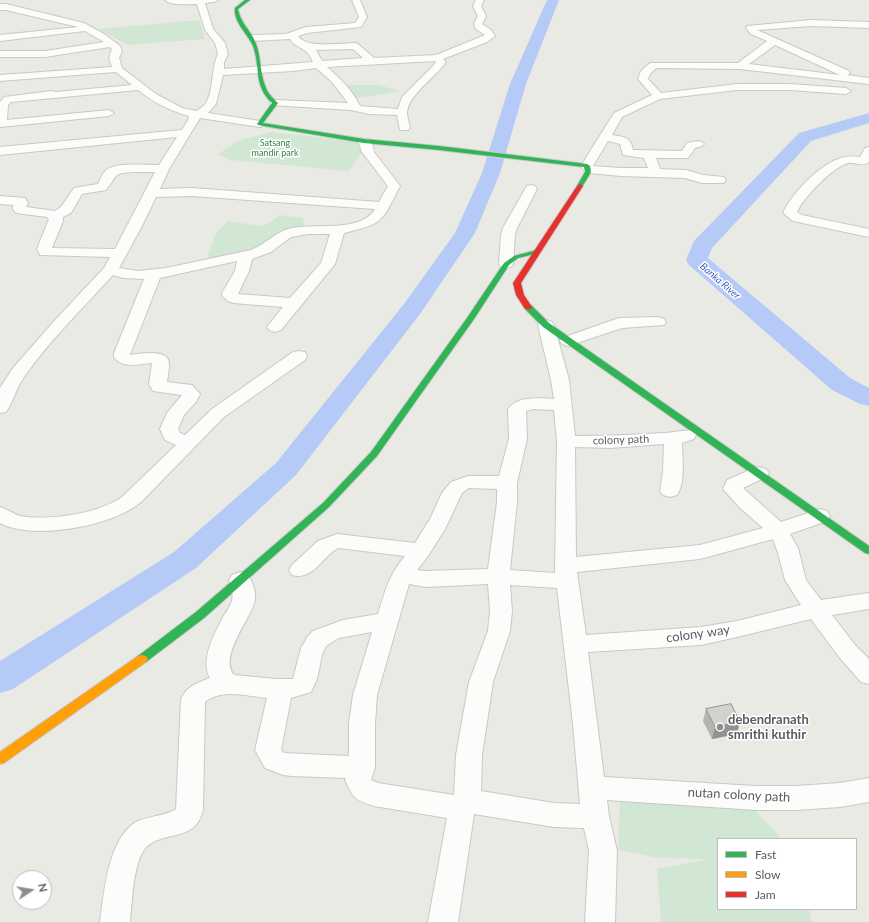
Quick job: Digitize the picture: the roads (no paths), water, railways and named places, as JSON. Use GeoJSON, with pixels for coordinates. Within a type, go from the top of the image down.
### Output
{"type":"FeatureCollection","features":[{"type":"Feature","properties":{"kind":"main road"},"geometry":{"type":"LineString","coordinates":[[248,0],[236,9],[236,17],[253,38],[257,50],[258,70],[263,94],[275,103],[260,124],[364,141],[439,148],[546,161],[588,168],[580,186],[517,283],[516,289],[531,310],[546,325],[568,341],[702,433],[869,551]]}},
{"type":"Feature","properties":{"kind":"main road"},"geometry":{"type":"LineString","coordinates":[[0,759],[163,646],[326,505],[374,454],[470,319],[506,264],[519,256],[537,252]]}},
{"type":"Feature","properties":{"kind":"street"},"geometry":{"type":"LineString","coordinates":[[169,0],[184,2],[214,0]]}},
{"type":"Feature","properties":{"kind":"street"},"geometry":{"type":"LineString","coordinates":[[253,38],[281,38],[293,36],[306,30],[358,25],[363,17],[356,0]]}},
{"type":"Feature","properties":{"kind":"street"},"geometry":{"type":"LineString","coordinates":[[219,72],[320,65],[339,62],[437,58],[484,40],[490,36],[488,32],[479,27],[478,24],[482,16],[478,6],[480,0]]}},
{"type":"Feature","properties":{"kind":"street"},"geometry":{"type":"LineString","coordinates":[[0,408],[1,402],[13,381],[29,360],[110,270],[134,228],[163,169],[197,114],[211,104],[219,72],[219,62],[223,54],[220,43],[209,30],[200,1]]}},
{"type":"Feature","properties":{"kind":"street"},"geometry":{"type":"LineString","coordinates":[[3,4],[88,28],[101,36],[117,51],[114,58],[118,69],[152,96],[178,110],[260,124]]}},
{"type":"Feature","properties":{"kind":"street"},"geometry":{"type":"LineString","coordinates":[[858,80],[814,58],[754,32],[750,28],[811,23],[869,25]]}},
{"type":"Feature","properties":{"kind":"street"},"geometry":{"type":"LineString","coordinates":[[0,38],[88,28]]}},
{"type":"Feature","properties":{"kind":"street"},"geometry":{"type":"LineString","coordinates":[[293,36],[296,41],[307,47],[314,54],[320,65],[335,78],[352,100],[354,107]]}},
{"type":"Feature","properties":{"kind":"street"},"geometry":{"type":"LineString","coordinates":[[740,66],[774,41]]}},
{"type":"Feature","properties":{"kind":"street"},"geometry":{"type":"LineString","coordinates":[[0,54],[45,54],[111,44]]}},
{"type":"Feature","properties":{"kind":"street"},"geometry":{"type":"LineString","coordinates":[[307,47],[355,46],[372,61]]}},
{"type":"Feature","properties":{"kind":"street"},"geometry":{"type":"LineString","coordinates":[[404,128],[402,112],[406,99],[422,84],[440,63],[437,58]]}},
{"type":"Feature","properties":{"kind":"street"},"geometry":{"type":"LineString","coordinates":[[657,94],[646,83],[643,77],[647,70],[653,65],[740,66],[869,81]]}},
{"type":"Feature","properties":{"kind":"street"},"geometry":{"type":"LineString","coordinates":[[0,78],[118,69]]}},
{"type":"Feature","properties":{"kind":"street"},"geometry":{"type":"LineString","coordinates":[[49,75],[54,104],[60,112],[54,133]]}},
{"type":"Feature","properties":{"kind":"street"},"geometry":{"type":"LineString","coordinates":[[142,87],[10,98],[6,101],[2,108],[1,124],[54,133],[186,133]]}},
{"type":"Feature","properties":{"kind":"street"},"geometry":{"type":"LineString","coordinates":[[720,180],[686,174],[621,172],[588,168],[604,137],[618,115],[657,94],[737,87],[811,88],[855,92]]}},
{"type":"Feature","properties":{"kind":"street"},"geometry":{"type":"LineString","coordinates":[[275,103],[354,107],[365,111],[402,112]]}},
{"type":"Feature","properties":{"kind":"street"},"geometry":{"type":"LineString","coordinates":[[0,152],[109,114]]}},
{"type":"Feature","properties":{"kind":"street"},"geometry":{"type":"LineString","coordinates":[[604,137],[624,141],[626,143],[627,152],[649,154],[684,155],[691,145],[698,144]]}},
{"type":"Feature","properties":{"kind":"street"},"geometry":{"type":"LineString","coordinates":[[110,270],[121,274],[154,274],[174,272],[246,256],[266,249],[282,237],[292,232],[308,230],[338,230],[371,222],[379,214],[394,186],[368,152],[364,141]]}},
{"type":"Feature","properties":{"kind":"street"},"geometry":{"type":"LineString","coordinates":[[869,151],[865,159],[862,161],[844,160],[822,174],[800,198],[790,213],[798,218],[869,233]]}},
{"type":"Feature","properties":{"kind":"street"},"geometry":{"type":"LineString","coordinates":[[649,154],[655,172]]}},
{"type":"Feature","properties":{"kind":"street"},"geometry":{"type":"LineString","coordinates":[[0,200],[20,201],[19,208],[21,210],[44,212],[55,216],[66,210],[78,191],[102,187],[108,175],[112,172],[127,169],[163,169]]}},
{"type":"Feature","properties":{"kind":"street"},"geometry":{"type":"LineString","coordinates":[[506,264],[508,235],[510,228],[531,189]]}},
{"type":"Feature","properties":{"kind":"street"},"geometry":{"type":"LineString","coordinates":[[151,192],[192,192],[384,206]]}},
{"type":"Feature","properties":{"kind":"street"},"geometry":{"type":"LineString","coordinates":[[55,216],[56,221],[44,249],[45,252],[120,254]]}},
{"type":"Feature","properties":{"kind":"street"},"geometry":{"type":"LineString","coordinates":[[275,327],[328,264],[338,230]]}},
{"type":"Feature","properties":{"kind":"street"},"geometry":{"type":"LineString","coordinates":[[246,256],[242,271],[230,293],[230,296],[241,299],[294,303]]}},
{"type":"Feature","properties":{"kind":"street"},"geometry":{"type":"LineString","coordinates":[[154,274],[122,353],[122,357],[125,360],[156,358],[161,362],[158,384],[159,387],[186,389],[190,391],[190,398],[176,413],[169,429],[172,436],[188,444]]}},
{"type":"Feature","properties":{"kind":"street"},"geometry":{"type":"LineString","coordinates":[[568,341],[609,328],[619,323],[658,322]]}},
{"type":"Feature","properties":{"kind":"street"},"geometry":{"type":"LineString","coordinates":[[546,325],[560,380],[563,405],[566,442],[566,574],[599,798],[603,851],[600,922]]}},
{"type":"Feature","properties":{"kind":"street"},"geometry":{"type":"LineString","coordinates":[[0,514],[15,522],[39,524],[82,519],[106,513],[122,506],[136,496],[218,413],[299,356]]}},
{"type":"Feature","properties":{"kind":"street"},"geometry":{"type":"LineString","coordinates":[[443,922],[464,805],[469,755],[481,682],[499,631],[501,611],[498,577],[507,502],[507,483],[518,439],[517,409],[521,406],[527,405],[563,405]]}},
{"type":"Feature","properties":{"kind":"street","name":"colony path"},"geometry":{"type":"LineString","coordinates":[[566,442],[610,442],[677,438],[702,433]]}},
{"type":"Feature","properties":{"kind":"street"},"geometry":{"type":"LineString","coordinates":[[670,491],[673,471],[673,443],[677,438]]}},
{"type":"Feature","properties":{"kind":"street"},"geometry":{"type":"LineString","coordinates":[[759,473],[734,484],[733,489],[751,508],[770,521],[778,531],[789,553],[795,580],[804,595],[817,609],[847,651],[869,675]]}},
{"type":"Feature","properties":{"kind":"street"},"geometry":{"type":"LineString","coordinates":[[281,689],[268,750],[271,757],[277,763],[362,767],[362,724],[365,695],[386,621],[402,575],[421,551],[458,487],[477,482],[507,483]]}},
{"type":"Feature","properties":{"kind":"street"},"geometry":{"type":"LineString","coordinates":[[402,575],[418,579],[431,580],[482,576],[531,578],[566,574],[700,552],[778,531],[820,516]]}},
{"type":"Feature","properties":{"kind":"street"},"geometry":{"type":"LineString","coordinates":[[300,570],[310,563],[321,548],[337,541],[421,551]]}},
{"type":"Feature","properties":{"kind":"street"},"geometry":{"type":"LineString","coordinates":[[227,684],[222,680],[220,673],[220,647],[243,602],[244,596],[240,580]]}},
{"type":"Feature","properties":{"kind":"street","name":"colony way"},"geometry":{"type":"LineString","coordinates":[[576,644],[701,636],[817,609],[869,601]]}},
{"type":"Feature","properties":{"kind":"street"},"geometry":{"type":"LineString","coordinates":[[116,922],[124,863],[139,835],[151,828],[176,824],[187,816],[189,808],[189,769],[193,699],[197,694],[204,690],[227,684],[281,689],[300,687],[304,683],[312,650],[316,642],[322,636],[335,631],[386,621]]}},
{"type":"Feature","properties":{"kind":"street","name":"nutan colony path"},"geometry":{"type":"LineString","coordinates":[[362,767],[358,780],[362,788],[374,794],[464,805],[489,804],[554,815],[599,798],[727,795],[756,798],[796,798],[840,795],[869,790]]}},
{"type":"Feature","properties":{"kind":"waterway"},"geometry":{"type":"LineString","coordinates":[[0,679],[185,560],[286,469],[412,309],[465,233],[491,173],[518,84],[553,0]]}},
{"type":"Feature","properties":{"kind":"waterway","name":"Banka River"},"geometry":{"type":"LineString","coordinates":[[869,118],[805,137],[702,246],[697,260],[841,384],[869,398]]}},
{"type":"Feature","properties":{"kind":"place","name":"debendranath smrithi kuthir"},"geometry":{"type":"Point","coordinates":[720,727]}},
{"type":"Feature","properties":{"kind":"park label","name":"Satsang mandir park"},"geometry":{"type":"Point","coordinates":[275,148]}}]}
